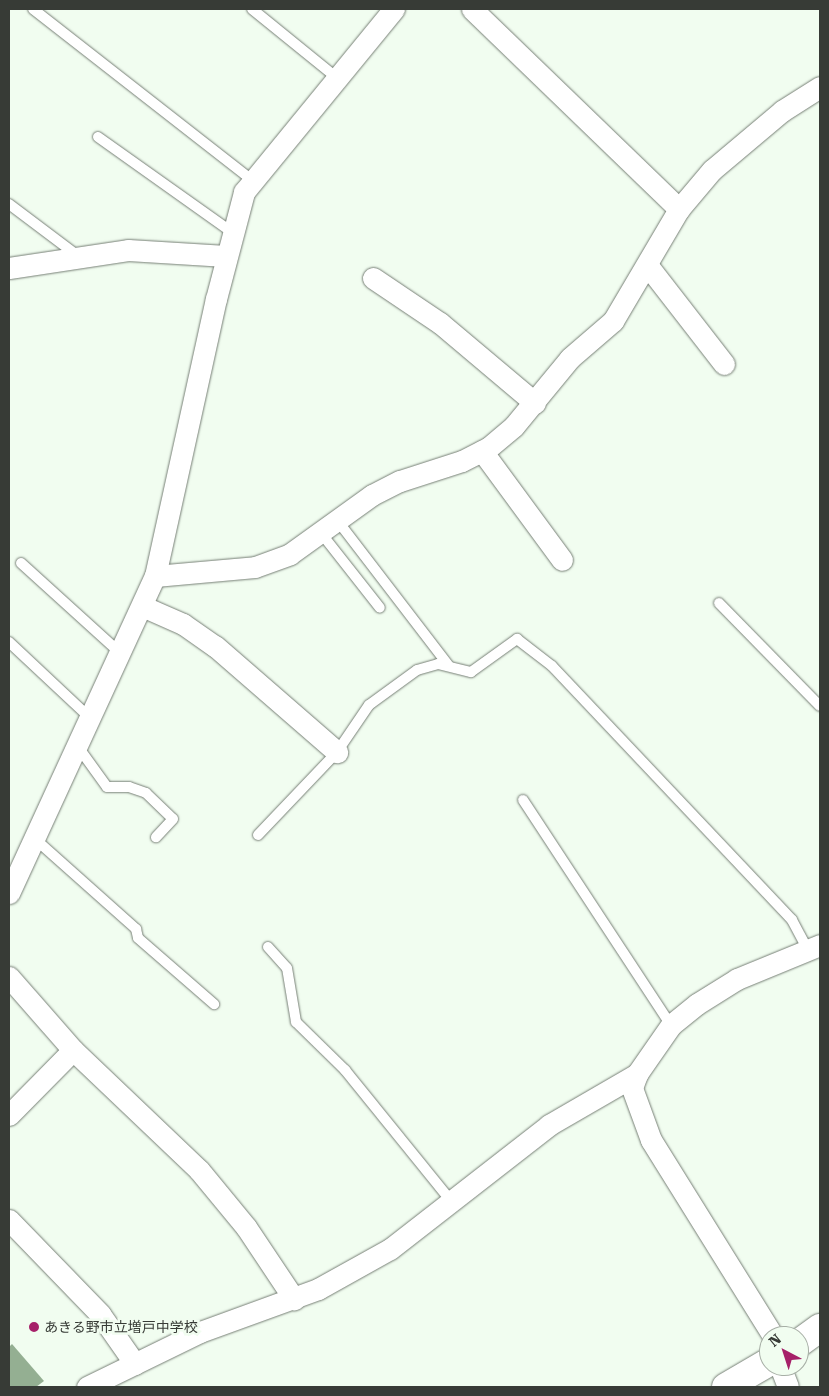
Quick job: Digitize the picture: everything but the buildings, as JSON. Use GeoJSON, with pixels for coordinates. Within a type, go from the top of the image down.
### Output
{"type":"FeatureCollection","features":[{"type":"Feature","properties":{"kind":"main road"},"geometry":{"type":"LineString","coordinates":[[809,1336],[820,1328]]}},
{"type":"Feature","properties":{"kind":"main road"},"geometry":{"type":"LineString","coordinates":[[726,1387],[759,1368]]}},
{"type":"Feature","properties":{"kind":"street"},"geometry":{"type":"LineString","coordinates":[[9,893],[75,744],[155,576],[226,256],[244,192],[394,9]]}},
{"type":"Feature","properties":{"kind":"street"},"geometry":{"type":"LineString","coordinates":[[472,9],[679,209]]}},
{"type":"Feature","properties":{"kind":"street"},"geometry":{"type":"LineString","coordinates":[[155,576],[255,567],[290,554],[372,495],[400,481],[462,461],[482,451],[514,426],[535,403],[570,358],[613,321],[648,266],[679,209],[712,170],[782,111],[820,87]]}},
{"type":"Feature","properties":{"kind":"street"},"geometry":{"type":"LineString","coordinates":[[9,268],[128,250],[226,256]]}},
{"type":"Feature","properties":{"kind":"street"},"geometry":{"type":"LineString","coordinates":[[648,266],[724,364]]}},
{"type":"Feature","properties":{"kind":"street"},"geometry":{"type":"LineString","coordinates":[[373,278],[440,323],[535,403]]}},
{"type":"Feature","properties":{"kind":"street"},"geometry":{"type":"LineString","coordinates":[[482,451],[562,560]]}},
{"type":"Feature","properties":{"kind":"street"},"geometry":{"type":"LineString","coordinates":[[142,606],[183,624],[216,646],[337,752]]}},
{"type":"Feature","properties":{"kind":"street"},"geometry":{"type":"LineString","coordinates":[[767,1326],[651,1140],[632,1088],[637,1074],[670,1025],[696,1004],[737,980],[814,947]]}},
{"type":"Feature","properties":{"kind":"street"},"geometry":{"type":"LineString","coordinates":[[9,977],[73,1050],[199,1170],[246,1227],[294,1299]]}},
{"type":"Feature","properties":{"kind":"street"},"geometry":{"type":"LineString","coordinates":[[9,1115],[73,1050]]}},
{"type":"Feature","properties":{"kind":"street"},"geometry":{"type":"LineString","coordinates":[[87,1387],[200,1332],[294,1299],[390,1249],[549,1125],[637,1074]]}},
{"type":"Feature","properties":{"kind":"street"},"geometry":{"type":"LineString","coordinates":[[9,1220],[100,1314],[135,1364]]}},
{"type":"Feature","properties":{"kind":"lane"},"geometry":{"type":"LineString","coordinates":[[33,9],[252,180]]}},
{"type":"Feature","properties":{"kind":"lane"},"geometry":{"type":"LineString","coordinates":[[252,9],[337,78]]}},
{"type":"Feature","properties":{"kind":"lane"},"geometry":{"type":"LineString","coordinates":[[98,138],[233,233]]}},
{"type":"Feature","properties":{"kind":"lane"},"geometry":{"type":"LineString","coordinates":[[9,204],[79,257]]}},
{"type":"Feature","properties":{"kind":"lane"},"geometry":{"type":"LineString","coordinates":[[329,526],[380,608]]}},
{"type":"Feature","properties":{"kind":"lane"},"geometry":{"type":"LineString","coordinates":[[329,526],[449,666]]}},
{"type":"Feature","properties":{"kind":"lane"},"geometry":{"type":"LineString","coordinates":[[21,563],[118,651]]}},
{"type":"Feature","properties":{"kind":"lane"},"geometry":{"type":"LineString","coordinates":[[719,603],[820,706]]}},
{"type":"Feature","properties":{"kind":"lane"},"geometry":{"type":"LineString","coordinates":[[258,835],[337,752],[369,705],[417,670],[438,664],[471,672],[517,639],[552,666],[792,920],[814,947]]}},
{"type":"Feature","properties":{"kind":"lane"},"geometry":{"type":"LineString","coordinates":[[9,642],[88,716]]}},
{"type":"Feature","properties":{"kind":"lane"},"geometry":{"type":"LineString","coordinates":[[75,744],[107,787],[129,787],[146,793],[173,819],[156,838]]}},
{"type":"Feature","properties":{"kind":"lane"},"geometry":{"type":"LineString","coordinates":[[523,800],[670,1025]]}},
{"type":"Feature","properties":{"kind":"lane"},"geometry":{"type":"LineString","coordinates":[[33,838],[136,929],[138,938],[214,1004]]}},
{"type":"Feature","properties":{"kind":"lane"},"geometry":{"type":"LineString","coordinates":[[268,947],[287,968],[296,1022],[345,1070],[452,1202]]}},
{"type":"Feature","properties":{"kind":"shaded area"},"geometry":{"type":"Polygon","coordinates":[[[12,1344],[44,1381],[36,1387],[9,1387],[9,1347],[12,1344]]]}},
{"type":"Feature","properties":{"kind":"place","name":"あきる野市立増戸中学校"},"geometry":{"type":"Point","coordinates":[34,1327]}}]}
